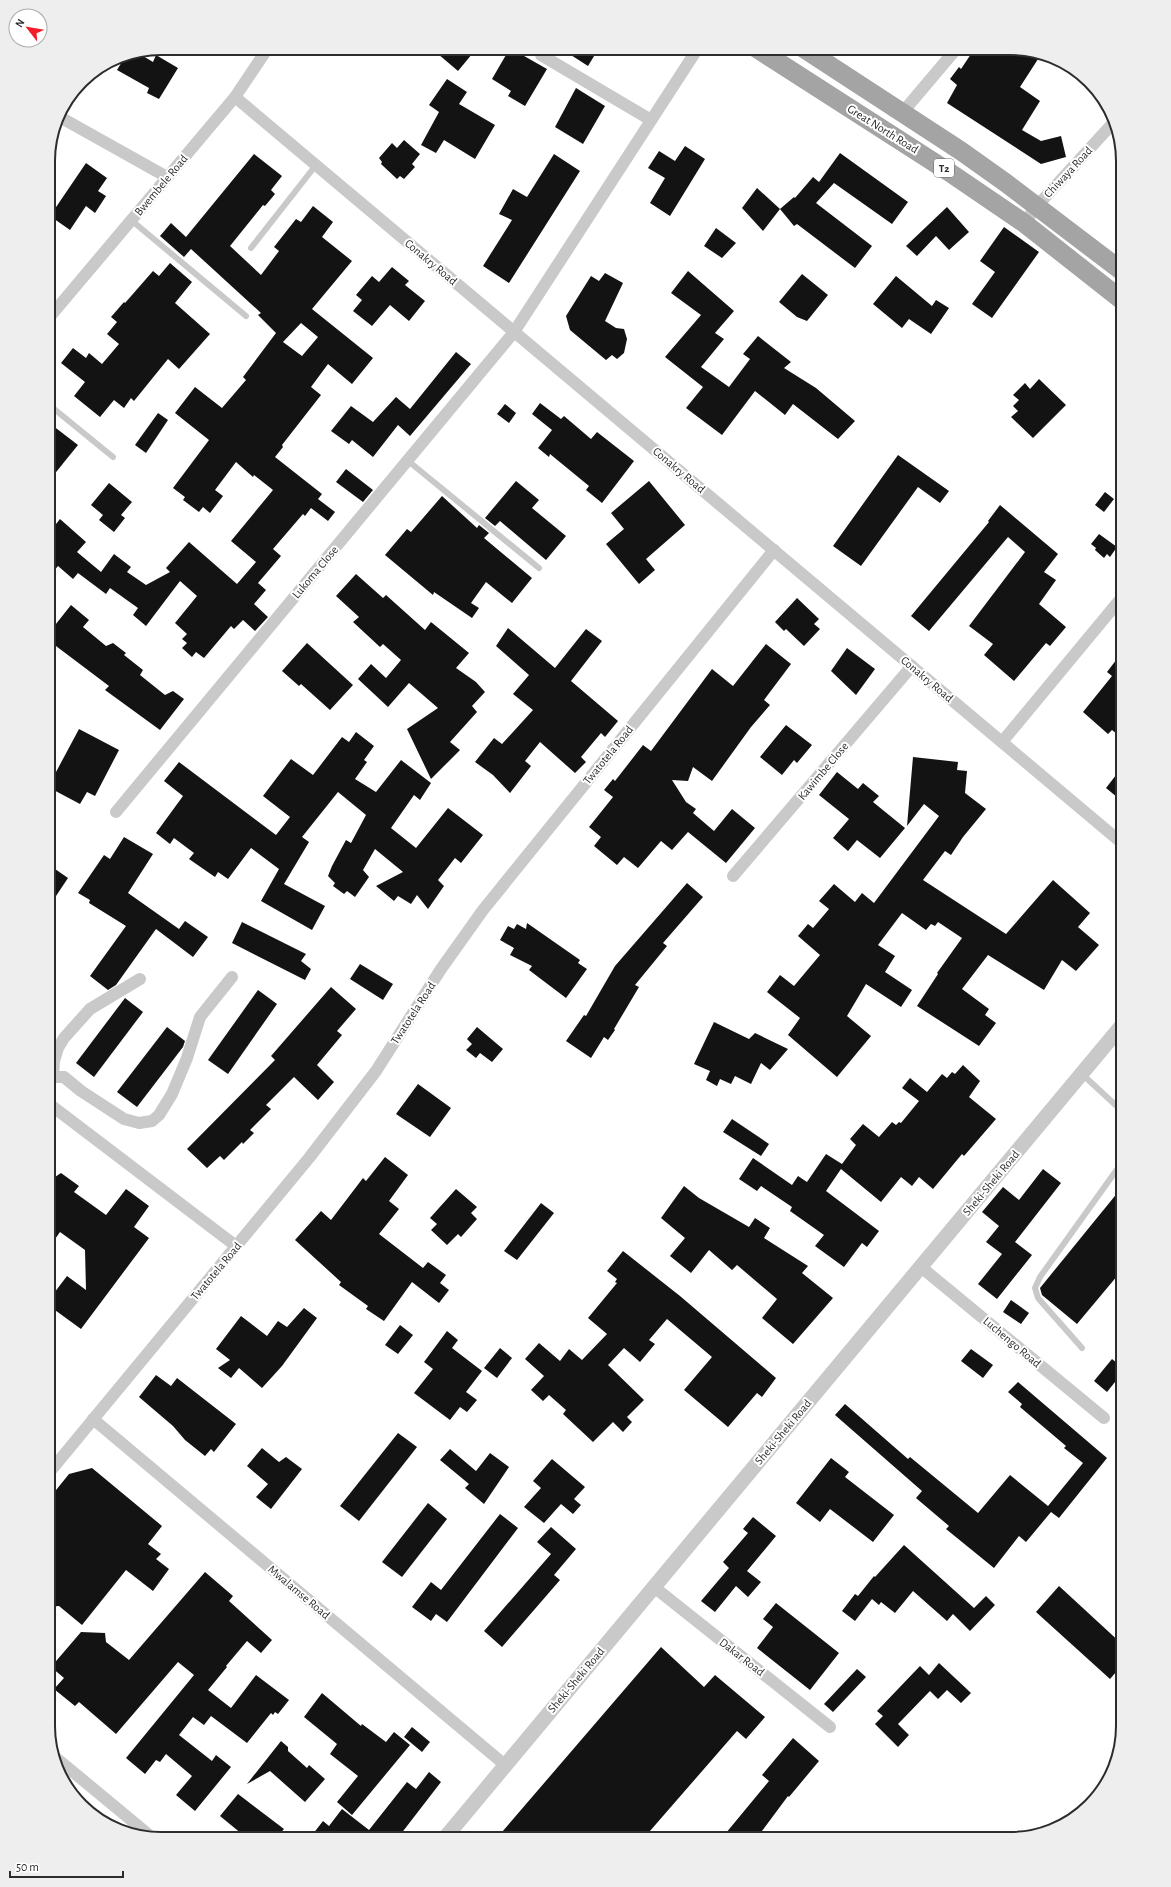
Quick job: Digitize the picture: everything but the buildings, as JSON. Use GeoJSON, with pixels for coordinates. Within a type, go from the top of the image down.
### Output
{"type":"FeatureCollection","features":[{"type":"Feature","properties":{"kind":"main road","name":"Great North Road"},"geometry":{"type":"LineString","coordinates":[[767,55],[912,146],[1024,223],[1116,295]]}},
{"type":"Feature","properties":{"kind":"main road","name":"Great North Road"},"geometry":{"type":"LineString","coordinates":[[814,55],[961,151],[1037,206],[1116,267]]}},
{"type":"Feature","properties":{"kind":"street","name":"Bwembele Road"},"geometry":{"type":"LineString","coordinates":[[55,311],[235,97],[263,55]]}},
{"type":"Feature","properties":{"kind":"street"},"geometry":{"type":"LineString","coordinates":[[541,55],[651,120]]}},
{"type":"Feature","properties":{"kind":"street","name":"Lukoma Close"},"geometry":{"type":"LineString","coordinates":[[116,812],[514,332],[693,55]]}},
{"type":"Feature","properties":{"kind":"street"},"geometry":{"type":"LineString","coordinates":[[902,113],[951,55]]}},
{"type":"Feature","properties":{"kind":"street","name":"Conakry Road"},"geometry":{"type":"LineString","coordinates":[[235,97],[1116,838]]}},
{"type":"Feature","properties":{"kind":"street"},"geometry":{"type":"LineString","coordinates":[[63,119],[167,177]]}},
{"type":"Feature","properties":{"kind":"street","name":"Chiwaya Road"},"geometry":{"type":"LineString","coordinates":[[1024,223],[1037,206],[1110,127]]}},
{"type":"Feature","properties":{"kind":"street","name":"Twatotela Road"},"geometry":{"type":"LineString","coordinates":[[55,1465],[309,1158],[376,1071],[437,976],[483,910],[774,550]]}},
{"type":"Feature","properties":{"kind":"street"},"geometry":{"type":"LineString","coordinates":[[1002,742],[1116,604]]}},
{"type":"Feature","properties":{"kind":"street","name":"Kawimbe Close"},"geometry":{"type":"LineString","coordinates":[[733,876],[912,666]]}},
{"type":"Feature","properties":{"kind":"street"},"geometry":{"type":"LineString","coordinates":[[55,1080],[64,1078],[124,1119],[139,1123],[152,1121],[159,1114],[172,1094],[187,1058],[200,1017],[232,977]]}},
{"type":"Feature","properties":{"kind":"street"},"geometry":{"type":"LineString","coordinates":[[55,1058],[58,1048],[64,1038],[90,1009],[140,979]]}},
{"type":"Feature","properties":{"kind":"street","name":"Sheki-Sheki Road"},"geometry":{"type":"LineString","coordinates":[[450,1832],[1116,1033]]}},
{"type":"Feature","properties":{"kind":"street"},"geometry":{"type":"LineString","coordinates":[[55,1108],[236,1246]]}},
{"type":"Feature","properties":{"kind":"street","name":"Luchengo Road"},"geometry":{"type":"LineString","coordinates":[[921,1266],[1104,1418]]}},
{"type":"Feature","properties":{"kind":"street","name":"Mwalamse Road"},"geometry":{"type":"LineString","coordinates":[[93,1419],[505,1765]]}},
{"type":"Feature","properties":{"kind":"street","name":"Dakar Road"},"geometry":{"type":"LineString","coordinates":[[654,1587],[830,1727]]}},
{"type":"Feature","properties":{"kind":"street"},"geometry":{"type":"LineString","coordinates":[[62,1763],[144,1831]]}},
{"type":"Feature","properties":{"kind":"lane"},"geometry":{"type":"LineString","coordinates":[[251,248],[316,165]]}},
{"type":"Feature","properties":{"kind":"lane"},"geometry":{"type":"LineString","coordinates":[[131,220],[246,316]]}},
{"type":"Feature","properties":{"kind":"lane"},"geometry":{"type":"LineString","coordinates":[[55,410],[113,457]]}},
{"type":"Feature","properties":{"kind":"lane"},"geometry":{"type":"LineString","coordinates":[[408,460],[539,568]]}},
{"type":"Feature","properties":{"kind":"lane"},"geometry":{"type":"LineString","coordinates":[[1082,1074],[1116,1106]]}},
{"type":"Feature","properties":{"kind":"lane"},"geometry":{"type":"LineString","coordinates":[[1082,1348],[1038,1298],[1035,1288],[1040,1278],[1116,1171]]}}]}
